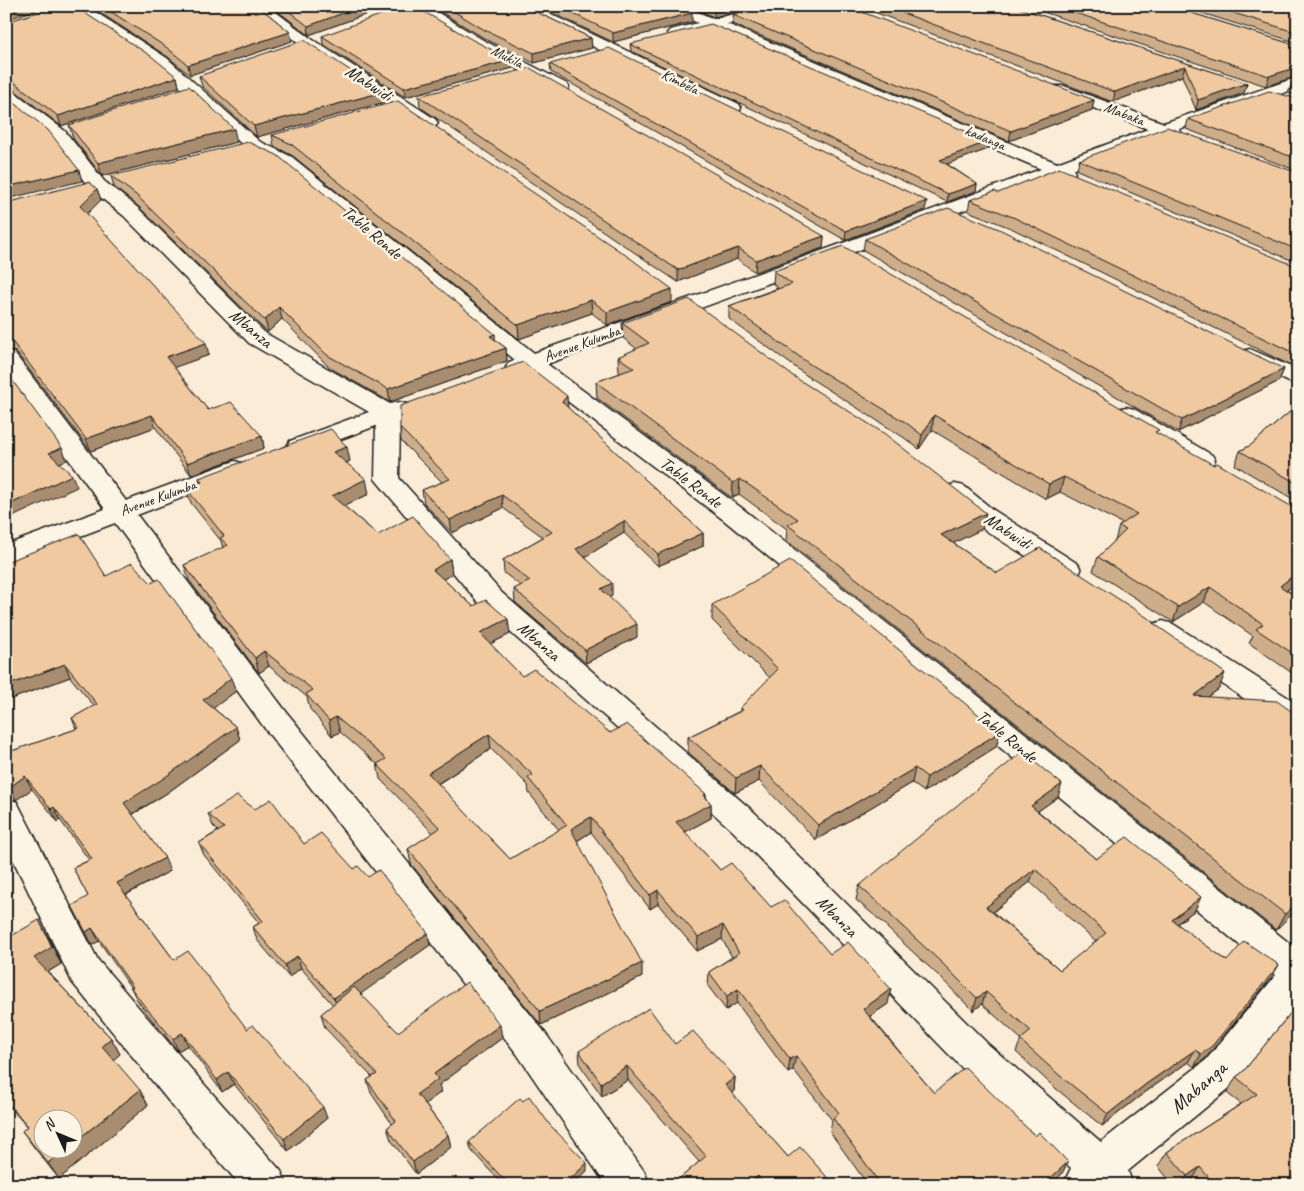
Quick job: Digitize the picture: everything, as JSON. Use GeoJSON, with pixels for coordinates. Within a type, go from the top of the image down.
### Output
{"type":"FeatureCollection","features":[{"type":"Feature","properties":{"kind":"street","name":"Mabwidi"},"geometry":{"type":"LineString","coordinates":[[258,6],[308,43],[444,133]]}},
{"type":"Feature","properties":{"kind":"street","name":"Kimbela"},"geometry":{"type":"LineString","coordinates":[[521,6],[752,117]]}},
{"type":"Feature","properties":{"kind":"street","name":"kadanga"},"geometry":{"type":"LineString","coordinates":[[672,6],[1085,181]]}},
{"type":"Feature","properties":{"kind":"street"},"geometry":{"type":"LineString","coordinates":[[659,37],[783,6]]}},
{"type":"Feature","properties":{"kind":"street","name":"Table Ronde"},"geometry":{"type":"LineString","coordinates":[[68,7],[161,61],[190,87],[244,148],[286,161],[531,362],[734,515],[1298,973]]}},
{"type":"Feature","properties":{"kind":"street","name":"Mukila"},"geometry":{"type":"LineString","coordinates":[[408,7],[478,43],[542,68],[576,96]]}},
{"type":"Feature","properties":{"kind":"street"},"geometry":{"type":"LineString","coordinates":[[586,56],[631,44]]}},
{"type":"Feature","properties":{"kind":"street"},"geometry":{"type":"LineString","coordinates":[[506,78],[542,68]]}},
{"type":"Feature","properties":{"kind":"street","name":"Mabaka"},"geometry":{"type":"LineString","coordinates":[[1043,83],[1190,139]]}},
{"type":"Feature","properties":{"kind":"street"},"geometry":{"type":"LineString","coordinates":[[1238,84],[1266,93]]}},
{"type":"Feature","properties":{"kind":"street","name":"Avenue Kulumba"},"geometry":{"type":"LineString","coordinates":[[495,375],[531,362],[699,311],[850,255],[947,211],[1163,129],[1266,93],[1294,92]]}},
{"type":"Feature","properties":{"kind":"street","name":"Mbanza"},"geometry":{"type":"LineString","coordinates":[[6,93],[68,132],[97,185],[131,212],[257,338],[401,408],[387,478],[492,600],[744,822],[1099,1179]]}},
{"type":"Feature","properties":{"kind":"street"},"geometry":{"type":"LineString","coordinates":[[244,148],[281,138]]}},
{"type":"Feature","properties":{"kind":"street"},"geometry":{"type":"LineString","coordinates":[[920,198],[972,221]]}},
{"type":"Feature","properties":{"kind":"street"},"geometry":{"type":"LineString","coordinates":[[817,235],[850,255]]}},
{"type":"Feature","properties":{"kind":"street"},"geometry":{"type":"LineString","coordinates":[[668,288],[699,311]]}},
{"type":"Feature","properties":{"kind":"street"},"geometry":{"type":"LineString","coordinates":[[1237,350],[1298,379]]}},
{"type":"Feature","properties":{"kind":"street"},"geometry":{"type":"LineString","coordinates":[[6,358],[277,722],[530,1042],[630,1185]]}},
{"type":"Feature","properties":{"kind":"street"},"geometry":{"type":"LineString","coordinates":[[1113,407],[1222,471]]}},
{"type":"Feature","properties":{"kind":"street"},"geometry":{"type":"LineString","coordinates":[[277,454],[401,408]]}},
{"type":"Feature","properties":{"kind":"street","name":"Avenue Kulumba"},"geometry":{"type":"LineString","coordinates":[[6,555],[249,464]]}},
{"type":"Feature","properties":{"kind":"street","name":"Mabwidi"},"geometry":{"type":"LineString","coordinates":[[938,479],[983,515],[1082,579]]}},
{"type":"Feature","properties":{"kind":"street"},"geometry":{"type":"LineString","coordinates":[[1149,622],[1298,719]]}},
{"type":"Feature","properties":{"kind":"street"},"geometry":{"type":"LineString","coordinates":[[6,811],[86,971],[189,1096],[267,1185]]}},
{"type":"Feature","properties":{"kind":"street","name":"Mabanga"},"geometry":{"type":"LineString","coordinates":[[1099,1179],[1219,1073],[1298,973]]}},
{"type":"Feature","properties":{"kind":"building"},"geometry":{"type":"Polygon","coordinates":[[[6,6],[17,6],[6,10],[6,6]]]}},
{"type":"Feature","properties":{"kind":"building"},"geometry":{"type":"Polygon","coordinates":[[[58,6],[74,6],[151,56],[177,77],[58,116],[10,79],[6,78],[6,22],[58,6]]]}},
{"type":"Feature","properties":{"kind":"building"},"geometry":{"type":"Polygon","coordinates":[[[102,6],[258,6],[290,32],[188,65],[166,47],[102,6]]]}},
{"type":"Feature","properties":{"kind":"building"},"geometry":{"type":"Polygon","coordinates":[[[282,6],[362,6],[308,26],[282,6]]]}},
{"type":"Feature","properties":{"kind":"building"},"geometry":{"type":"Polygon","coordinates":[[[405,6],[414,6],[512,60],[404,88],[322,36],[405,6]]]}},
{"type":"Feature","properties":{"kind":"building"},"geometry":{"type":"Polygon","coordinates":[[[445,6],[524,6],[591,38],[534,53],[483,29],[445,6]]]}},
{"type":"Feature","properties":{"kind":"building"},"geometry":{"type":"Polygon","coordinates":[[[557,6],[676,6],[692,13],[613,33],[557,6]]]}},
{"type":"Feature","properties":{"kind":"building"},"geometry":{"type":"Polygon","coordinates":[[[770,6],[846,6],[1094,100],[1011,131],[733,15],[770,6]]]}},
{"type":"Feature","properties":{"kind":"building"},"geometry":{"type":"Polygon","coordinates":[[[884,6],[1013,6],[1247,83],[1198,100],[1185,66],[1115,92],[884,6]]]}},
{"type":"Feature","properties":{"kind":"building"},"geometry":{"type":"Polygon","coordinates":[[[1054,6],[1169,6],[1298,46],[1298,67],[1269,76],[1054,6]]]}},
{"type":"Feature","properties":{"kind":"building"},"geometry":{"type":"Polygon","coordinates":[[[1211,6],[1298,6],[1298,33],[1211,6]]]}},
{"type":"Feature","properties":{"kind":"building"},"geometry":{"type":"Polygon","coordinates":[[[711,24],[989,141],[940,160],[977,184],[948,194],[630,44],[711,24]]]}},
{"type":"Feature","properties":{"kind":"building"},"geometry":{"type":"Polygon","coordinates":[[[304,40],[383,92],[254,126],[199,76],[304,40]]]}},
{"type":"Feature","properties":{"kind":"building"},"geometry":{"type":"Polygon","coordinates":[[[609,48],[927,201],[846,231],[550,64],[609,48]]]}},
{"type":"Feature","properties":{"kind":"building"},"geometry":{"type":"Polygon","coordinates":[[[530,68],[824,236],[756,260],[738,248],[678,270],[419,96],[530,68]]]}},
{"type":"Feature","properties":{"kind":"building"},"geometry":{"type":"Polygon","coordinates":[[[189,86],[234,129],[98,163],[69,125],[189,86]]]}},
{"type":"Feature","properties":{"kind":"building"},"geometry":{"type":"Polygon","coordinates":[[[1269,91],[1298,99],[1298,159],[1188,119],[1269,91]]]}},
{"type":"Feature","properties":{"kind":"building"},"geometry":{"type":"Polygon","coordinates":[[[6,96],[48,130],[79,170],[6,187],[6,96]]]}},
{"type":"Feature","properties":{"kind":"building"},"geometry":{"type":"Polygon","coordinates":[[[398,101],[630,258],[672,289],[607,312],[591,300],[518,325],[291,144],[272,135],[398,101]]]}},
{"type":"Feature","properties":{"kind":"building"},"geometry":{"type":"Polygon","coordinates":[[[1167,127],[1298,173],[1298,250],[1079,160],[1167,127]]]}},
{"type":"Feature","properties":{"kind":"building"},"geometry":{"type":"Polygon","coordinates":[[[248,142],[277,155],[495,334],[490,336],[506,348],[388,389],[327,355],[279,307],[265,320],[263,319],[136,195],[111,176],[248,142]]]}},
{"type":"Feature","properties":{"kind":"building"},"geometry":{"type":"Polygon","coordinates":[[[1059,168],[1298,267],[1298,355],[1015,218],[970,200],[995,191],[998,193],[1059,168]]]}},
{"type":"Feature","properties":{"kind":"building"},"geometry":{"type":"Polygon","coordinates":[[[89,182],[97,189],[80,206],[206,343],[166,357],[208,410],[231,402],[262,436],[187,463],[152,415],[86,439],[11,340],[6,339],[6,203],[89,182]]]}},
{"type":"Feature","properties":{"kind":"building"},"geometry":{"type":"Polygon","coordinates":[[[948,208],[999,229],[1284,369],[1182,420],[865,239],[948,208]]]}},
{"type":"Feature","properties":{"kind":"building"},"geometry":{"type":"Polygon","coordinates":[[[843,246],[1159,430],[1155,432],[1214,465],[1217,463],[1298,509],[1298,572],[1280,586],[1298,598],[1298,657],[1256,629],[1263,624],[1210,587],[1178,607],[1098,557],[1126,530],[1119,526],[1137,514],[1064,477],[1049,484],[934,415],[922,435],[905,422],[811,365],[729,306],[792,284],[774,271],[843,246]]]}},
{"type":"Feature","properties":{"kind":"building"},"geometry":{"type":"Polygon","coordinates":[[[689,299],[793,376],[885,434],[986,513],[941,535],[997,573],[1040,548],[1154,622],[1225,673],[1194,696],[1277,701],[1298,716],[1298,902],[1285,914],[788,525],[798,519],[740,479],[733,483],[596,382],[634,368],[618,357],[649,343],[622,323],[689,299]]]}},
{"type":"Feature","properties":{"kind":"building"},"geometry":{"type":"Polygon","coordinates":[[[523,362],[567,396],[562,402],[703,533],[658,554],[624,521],[576,549],[612,583],[601,589],[637,624],[585,650],[514,589],[530,581],[503,560],[552,532],[502,495],[450,520],[422,490],[450,479],[400,428],[400,406],[523,362]]]}},
{"type":"Feature","properties":{"kind":"building"},"geometry":{"type":"Polygon","coordinates":[[[6,372],[62,448],[49,453],[72,475],[6,506],[6,372]]]}},
{"type":"Feature","properties":{"kind":"building"},"geometry":{"type":"Polygon","coordinates":[[[1298,405],[1298,484],[1240,451],[1251,445],[1298,405]]]}},
{"type":"Feature","properties":{"kind":"building"},"geometry":{"type":"Polygon","coordinates":[[[331,429],[347,447],[333,452],[366,479],[332,496],[378,535],[413,516],[450,559],[433,570],[473,606],[486,600],[508,619],[480,633],[522,676],[534,669],[610,733],[627,724],[706,794],[704,795],[711,804],[676,822],[720,870],[731,863],[771,907],[784,900],[830,954],[848,942],[891,989],[863,1009],[934,1093],[965,1067],[1035,1136],[1039,1132],[1068,1162],[1043,1185],[1030,1185],[1025,1180],[1018,1185],[881,1185],[833,1118],[839,1113],[796,1056],[790,1059],[738,989],[727,996],[709,972],[739,953],[723,925],[698,937],[658,890],[650,895],[591,817],[571,829],[642,963],[540,1011],[408,849],[440,828],[377,764],[386,759],[336,717],[329,721],[306,694],[313,690],[264,651],[255,658],[184,565],[228,545],[220,538],[224,536],[186,488],[202,482],[199,478],[331,429]],[[489,734],[428,773],[510,859],[567,825],[528,778],[533,775],[489,734]]]}},
{"type":"Feature","properties":{"kind":"building"},"geometry":{"type":"Polygon","coordinates":[[[79,534],[106,576],[132,563],[151,583],[159,579],[231,678],[203,700],[236,727],[161,780],[124,803],[165,858],[117,883],[174,960],[188,951],[247,1029],[253,1025],[323,1107],[284,1139],[228,1072],[217,1080],[182,1033],[173,1039],[131,988],[133,987],[92,928],[86,932],[72,906],[88,896],[73,868],[92,859],[54,807],[51,809],[25,776],[10,787],[6,786],[6,753],[79,728],[72,718],[97,704],[65,664],[6,686],[6,562],[79,534]]]}},
{"type":"Feature","properties":{"kind":"building"},"geometry":{"type":"Polygon","coordinates":[[[790,561],[1000,732],[927,777],[915,768],[818,825],[760,766],[736,778],[688,737],[743,710],[740,708],[778,669],[712,605],[790,561]]]}},
{"type":"Feature","properties":{"kind":"building"},"geometry":{"type":"Polygon","coordinates":[[[1022,752],[1062,784],[1031,806],[1096,859],[1127,837],[1201,897],[1172,920],[1227,961],[1244,941],[1279,965],[1212,1046],[1201,1054],[1195,1050],[1146,1084],[1108,1114],[1059,1075],[1020,1040],[1031,1031],[986,992],[977,998],[891,914],[859,886],[1022,752]],[[1035,869],[986,907],[1060,970],[1106,933],[1035,869]]]}},
{"type":"Feature","properties":{"kind":"building"},"geometry":{"type":"Polygon","coordinates":[[[237,796],[255,809],[271,799],[304,844],[321,833],[354,869],[358,866],[368,877],[379,870],[428,933],[334,998],[297,956],[285,965],[253,927],[263,921],[199,843],[224,828],[208,814],[237,796]]]}},
{"type":"Feature","properties":{"kind":"building"},"geometry":{"type":"Polygon","coordinates":[[[39,920],[52,947],[34,958],[111,1038],[102,1046],[140,1090],[82,1136],[82,1108],[32,1108],[32,1143],[22,1131],[28,1126],[6,1101],[6,939],[39,920]]]}},
{"type":"Feature","properties":{"kind":"building"},"geometry":{"type":"Polygon","coordinates":[[[467,982],[500,1025],[434,1074],[438,1079],[417,1094],[448,1135],[413,1162],[387,1128],[396,1121],[367,1080],[377,1074],[321,1014],[354,987],[398,1032],[467,982]]]}},
{"type":"Feature","properties":{"kind":"building"},"geometry":{"type":"Polygon","coordinates":[[[649,1008],[675,1044],[693,1031],[735,1077],[725,1085],[788,1157],[800,1147],[834,1185],[766,1185],[758,1176],[747,1185],[672,1185],[706,1156],[627,1066],[601,1083],[579,1051],[649,1008]]]}},
{"type":"Feature","properties":{"kind":"building"},"geometry":{"type":"Polygon","coordinates":[[[1293,1010],[1298,1013],[1298,1174],[1283,1185],[1215,1185],[1200,1167],[1187,1176],[1167,1152],[1257,1094],[1236,1077],[1243,1072],[1293,1010]]]}},
{"type":"Feature","properties":{"kind":"building"},"geometry":{"type":"Polygon","coordinates":[[[529,1096],[550,1125],[587,1163],[564,1185],[509,1185],[469,1142],[520,1098],[523,1101],[529,1096]]]}},
{"type":"Feature","properties":{"kind":"building"},"geometry":{"type":"Polygon","coordinates":[[[44,1158],[54,1158],[48,1163],[44,1158]]]}}]}
